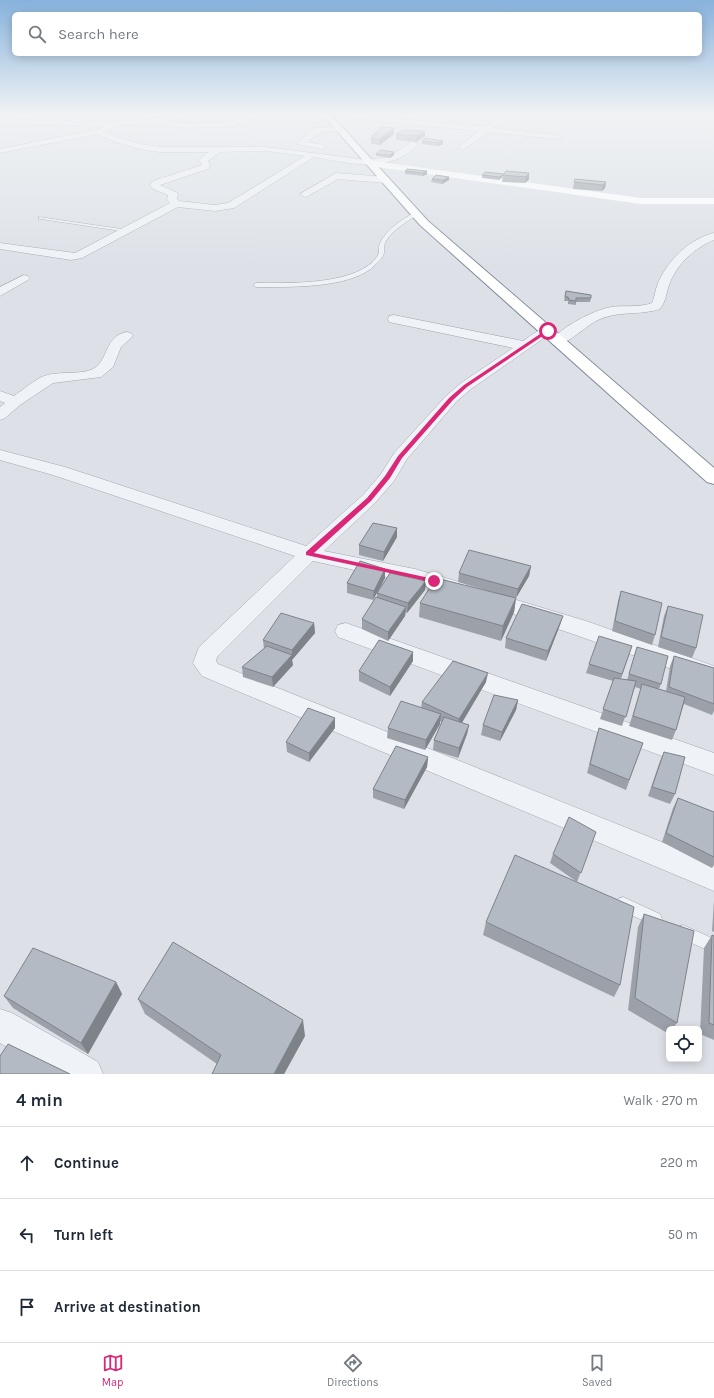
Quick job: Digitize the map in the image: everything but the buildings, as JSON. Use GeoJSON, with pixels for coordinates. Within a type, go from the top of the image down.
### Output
{"type":"FeatureCollection","features":[{"type":"Feature","properties":{"kind":"main road"},"geometry":{"type":"LineString","coordinates":[[373,165],[424,223],[712,474]]}},
{"type":"Feature","properties":{"kind":"main road"},"geometry":{"type":"LineString","coordinates":[[403,165],[641,201],[714,201]]}},
{"type":"Feature","properties":{"kind":"street"},"geometry":{"type":"LineString","coordinates":[[176,204],[172,200],[173,194],[156,187],[156,183],[205,167],[206,165]]}},
{"type":"Feature","properties":{"kind":"street"},"geometry":{"type":"LineString","coordinates":[[1,247],[71,257],[78,256],[128,231],[176,204],[215,208],[231,206],[296,165]]}},
{"type":"Feature","properties":{"kind":"street"},"geometry":{"type":"LineString","coordinates":[[305,194],[336,176],[386,180]]}},
{"type":"Feature","properties":{"kind":"street"},"geometry":{"type":"LineString","coordinates":[[714,236],[700,242],[690,249],[676,264],[666,277],[661,290],[660,299],[656,306],[644,309],[601,313],[581,324],[525,346],[466,386],[451,399],[400,457],[388,477],[369,499],[309,554],[207,653],[204,663],[210,670],[714,877]]}},
{"type":"Feature","properties":{"kind":"street"},"geometry":{"type":"LineString","coordinates":[[0,292],[24,278]]}},
{"type":"Feature","properties":{"kind":"street"},"geometry":{"type":"LineString","coordinates":[[394,319],[525,346]]}},
{"type":"Feature","properties":{"kind":"street"},"geometry":{"type":"LineString","coordinates":[[0,415],[15,402],[49,379],[96,374],[108,364],[115,344],[126,336]]}},
{"type":"Feature","properties":{"kind":"street"},"geometry":{"type":"LineString","coordinates":[[0,396],[15,402]]}},
{"type":"Feature","properties":{"kind":"street"},"geometry":{"type":"LineString","coordinates":[[0,455],[78,477],[309,554],[434,581],[565,622],[714,675]]}},
{"type":"Feature","properties":{"kind":"street"},"geometry":{"type":"LineString","coordinates":[[346,631],[714,764]]}},
{"type":"Feature","properties":{"kind":"street"},"geometry":{"type":"LineString","coordinates":[[0,1025],[86,1074]]}},
{"type":"Feature","properties":{"kind":"lane"},"geometry":{"type":"LineString","coordinates":[[256,285],[328,282],[354,274],[374,262],[381,255],[382,243],[403,221],[416,214]]}},
{"type":"Feature","properties":{"kind":"lane"},"geometry":{"type":"LineString","coordinates":[[41,218],[128,231]]}},
{"type":"Feature","properties":{"kind":"lane"},"geometry":{"type":"LineString","coordinates":[[613,900],[714,946]]}},
{"type":"Feature","properties":{"kind":"route"},"geometry":{"type":"LineString","coordinates":[[434,581],[309,554],[378,490],[400,457],[451,399],[466,386],[548,331]]}}]}
